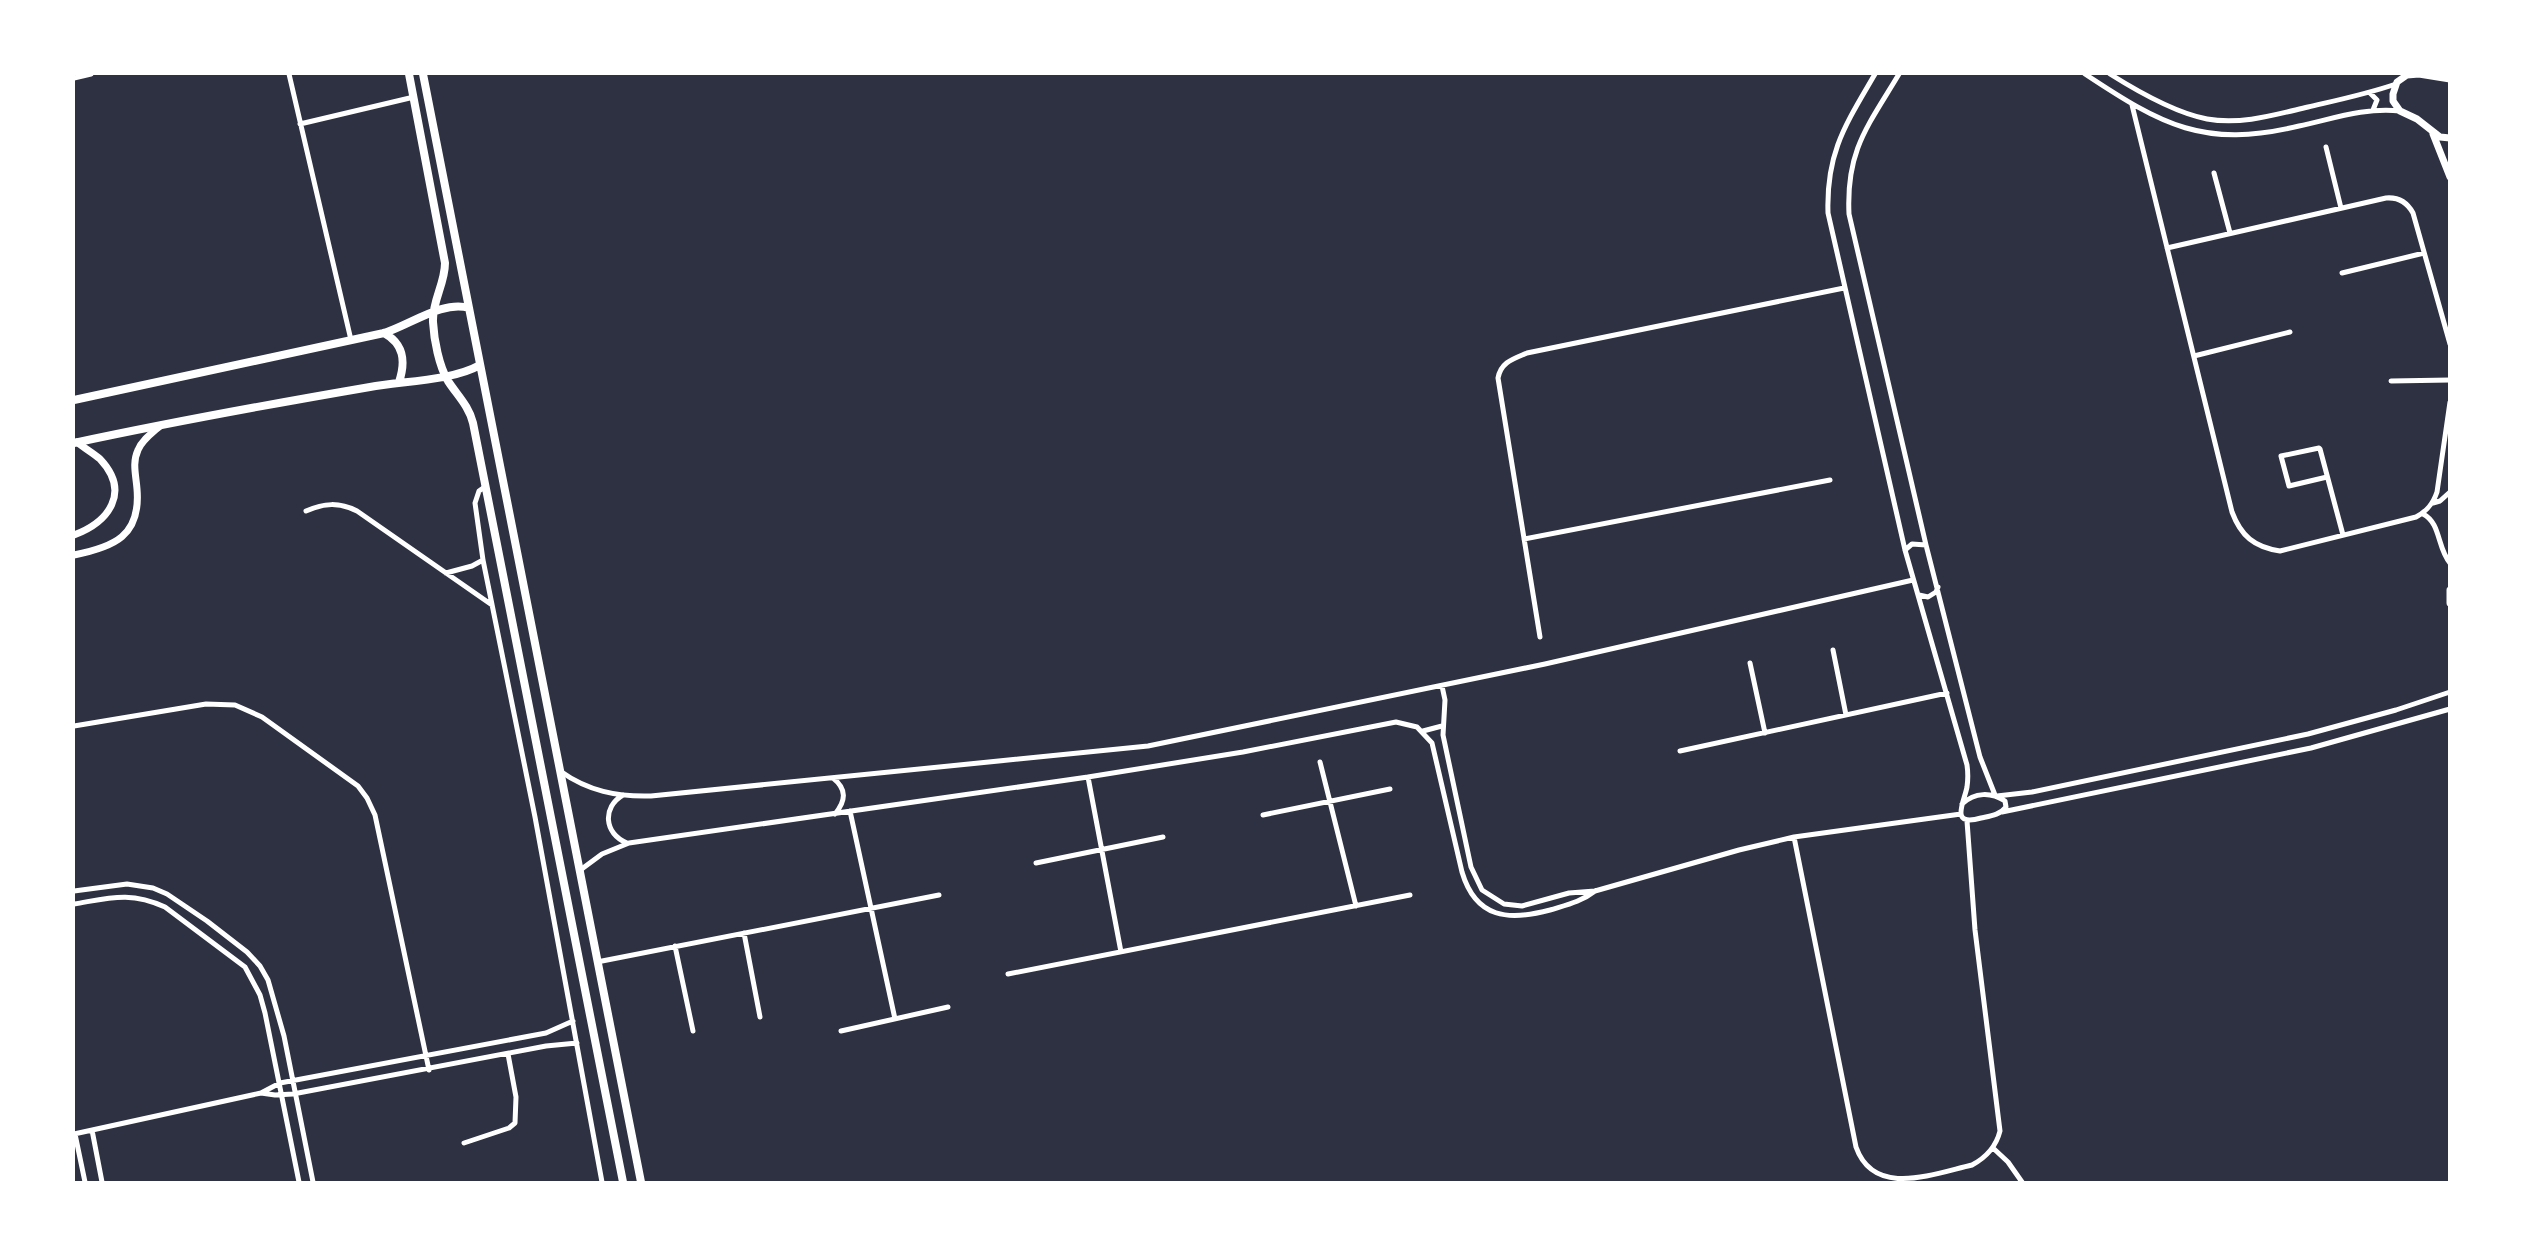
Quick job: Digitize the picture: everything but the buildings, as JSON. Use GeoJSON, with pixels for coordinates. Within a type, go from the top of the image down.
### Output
{"type":"FeatureCollection","features":[{"type":"Feature","properties":{"kind":"main road"},"geometry":{"type":"LineString","coordinates":[[409,74],[445,263],[444,277],[433,313],[433,329],[445,376],[471,416],[623,1182]]}},
{"type":"Feature","properties":{"kind":"main road"},"geometry":{"type":"LineString","coordinates":[[423,74],[640,1182]]}},
{"type":"Feature","properties":{"kind":"main road"},"geometry":{"type":"LineString","coordinates":[[74,400],[384,333],[446,306],[468,308]]}},
{"type":"Feature","properties":{"kind":"main road"},"geometry":{"type":"LineString","coordinates":[[384,333],[393,338],[403,355],[399,382]]}},
{"type":"Feature","properties":{"kind":"main road"},"geometry":{"type":"LineString","coordinates":[[75,443],[162,424],[467,372],[480,365]]}},
{"type":"Feature","properties":{"kind":"street"},"geometry":{"type":"LineString","coordinates":[[74,78],[92,74]]}},
{"type":"Feature","properties":{"kind":"street"},"geometry":{"type":"LineString","coordinates":[[289,74],[351,340]]}},
{"type":"Feature","properties":{"kind":"street"},"geometry":{"type":"LineString","coordinates":[[1794,837],[1856,1147],[1863,1163],[1883,1177],[1899,1180],[1980,1161],[1998,1139],[2000,1121],[1975,930],[1967,821],[1961,814],[1967,789],[1967,765],[1905,550],[1828,213],[1830,171],[1842,130],[1875,74]]}},
{"type":"Feature","properties":{"kind":"street"},"geometry":{"type":"LineString","coordinates":[[1899,74],[1861,138],[1852,162],[1848,188],[1849,214],[1926,545],[1980,757],[1996,796],[2006,804],[2002,812]]}},
{"type":"Feature","properties":{"kind":"street"},"geometry":{"type":"LineString","coordinates":[[2085,74],[2132,105],[2185,128],[2212,134],[2240,136],[2269,133],[2374,110],[2400,111],[2440,137],[2449,138]]}},
{"type":"Feature","properties":{"kind":"street"},"geometry":{"type":"LineString","coordinates":[[2110,74],[2181,111],[2220,120],[2258,118],[2369,93],[2396,83],[2407,75],[2449,74]]}},
{"type":"Feature","properties":{"kind":"street"},"geometry":{"type":"LineString","coordinates":[[2399,74],[2393,101],[2400,111]]}},
{"type":"Feature","properties":{"kind":"street"},"geometry":{"type":"LineString","coordinates":[[2425,75],[2449,79]]}},
{"type":"Feature","properties":{"kind":"street"},"geometry":{"type":"LineString","coordinates":[[2369,93],[2377,100],[2374,110]]}},
{"type":"Feature","properties":{"kind":"street"},"geometry":{"type":"LineString","coordinates":[[300,124],[414,97]]}},
{"type":"Feature","properties":{"kind":"street"},"geometry":{"type":"LineString","coordinates":[[2132,105],[2238,528],[2248,540],[2263,548],[2280,551],[2423,514],[2437,492],[2449,401]]}},
{"type":"Feature","properties":{"kind":"street"},"geometry":{"type":"LineString","coordinates":[[2433,133],[2449,177]]}},
{"type":"Feature","properties":{"kind":"street"},"geometry":{"type":"LineString","coordinates":[[2326,147],[2341,208]]}},
{"type":"Feature","properties":{"kind":"street"},"geometry":{"type":"LineString","coordinates":[[2445,163],[2449,153]]}},
{"type":"Feature","properties":{"kind":"street"},"geometry":{"type":"LineString","coordinates":[[2214,173],[2230,233]]}},
{"type":"Feature","properties":{"kind":"street"},"geometry":{"type":"LineString","coordinates":[[2167,248],[2386,198],[2400,200],[2408,205],[2413,214],[2449,344]]}},
{"type":"Feature","properties":{"kind":"street"},"geometry":{"type":"LineString","coordinates":[[2342,274],[2424,253]]}},
{"type":"Feature","properties":{"kind":"street"},"geometry":{"type":"LineString","coordinates":[[1540,637],[1498,378],[1500,368],[1527,353],[1844,288]]}},
{"type":"Feature","properties":{"kind":"street"},"geometry":{"type":"LineString","coordinates":[[2194,356],[2290,332]]}},
{"type":"Feature","properties":{"kind":"street"},"geometry":{"type":"LineString","coordinates":[[2392,381],[2449,380]]}},
{"type":"Feature","properties":{"kind":"street"},"geometry":{"type":"LineString","coordinates":[[74,555],[116,543],[130,528],[137,505],[135,459],[141,445],[162,424]]}},
{"type":"Feature","properties":{"kind":"street"},"geometry":{"type":"LineString","coordinates":[[74,535],[101,521],[111,508],[115,496],[113,481],[107,468],[99,458],[75,443]]}},
{"type":"Feature","properties":{"kind":"street"},"geometry":{"type":"LineString","coordinates":[[2327,477],[2289,486],[2281,458],[2318,447],[2327,477],[2343,536]]}},
{"type":"Feature","properties":{"kind":"street"},"geometry":{"type":"LineString","coordinates":[[1524,539],[1830,480]]}},
{"type":"Feature","properties":{"kind":"street"},"geometry":{"type":"LineString","coordinates":[[486,486],[479,491],[475,503],[483,560],[602,1182]]}},
{"type":"Feature","properties":{"kind":"street"},"geometry":{"type":"LineString","coordinates":[[2432,503],[2440,502],[2449,492]]}},
{"type":"Feature","properties":{"kind":"street"},"geometry":{"type":"LineString","coordinates":[[306,511],[318,505],[345,505],[357,511],[492,605]]}},
{"type":"Feature","properties":{"kind":"street"},"geometry":{"type":"LineString","coordinates":[[2423,514],[2434,523],[2441,550],[2449,563]]}},
{"type":"Feature","properties":{"kind":"street"},"geometry":{"type":"LineString","coordinates":[[1905,550],[1912,544],[1926,545]]}},
{"type":"Feature","properties":{"kind":"street"},"geometry":{"type":"LineString","coordinates":[[446,573],[483,560]]}},
{"type":"Feature","properties":{"kind":"street"},"geometry":{"type":"LineString","coordinates":[[560,771],[590,788],[623,795],[651,796],[1147,746],[1443,685],[1913,580]]}},
{"type":"Feature","properties":{"kind":"street"},"geometry":{"type":"LineString","coordinates":[[1919,594],[1928,597],[1933,595],[1938,587]]}},
{"type":"Feature","properties":{"kind":"street"},"geometry":{"type":"LineString","coordinates":[[2449,590],[2449,603]]}},
{"type":"Feature","properties":{"kind":"street"},"geometry":{"type":"LineString","coordinates":[[1833,650],[1846,715]]}},
{"type":"Feature","properties":{"kind":"street"},"geometry":{"type":"LineString","coordinates":[[1750,663],[1765,733]]}},
{"type":"Feature","properties":{"kind":"street"},"geometry":{"type":"LineString","coordinates":[[1443,685],[1442,726],[1471,867],[1482,890],[1504,904],[1522,906],[1569,893],[1595,891],[1794,837],[1961,814]]}},
{"type":"Feature","properties":{"kind":"street"},"geometry":{"type":"LineString","coordinates":[[1962,804],[1973,796],[2032,792],[2308,734],[2377,716],[2449,692]]}},
{"type":"Feature","properties":{"kind":"street"},"geometry":{"type":"LineString","coordinates":[[1680,751],[1947,693]]}},
{"type":"Feature","properties":{"kind":"street"},"geometry":{"type":"LineString","coordinates":[[74,726],[206,704],[235,705],[262,718],[353,781],[367,798],[375,815],[429,1070]]}},
{"type":"Feature","properties":{"kind":"street"},"geometry":{"type":"LineString","coordinates":[[1967,821],[2311,748],[2449,709]]}},
{"type":"Feature","properties":{"kind":"street"},"geometry":{"type":"LineString","coordinates":[[579,871],[602,854],[629,844],[1088,777],[1255,750],[1396,722],[1411,724],[1423,731],[1435,750],[1464,880],[1479,902],[1502,915],[1519,917],[1573,904],[1595,891]]}},
{"type":"Feature","properties":{"kind":"street"},"geometry":{"type":"LineString","coordinates":[[1423,731],[1442,726]]}},
{"type":"Feature","properties":{"kind":"street"},"geometry":{"type":"LineString","coordinates":[[1320,762],[1356,906]]}},
{"type":"Feature","properties":{"kind":"street"},"geometry":{"type":"LineString","coordinates":[[1088,777],[1121,952]]}},
{"type":"Feature","properties":{"kind":"street"},"geometry":{"type":"LineString","coordinates":[[832,778],[841,785],[844,795],[842,805],[835,814]]}},
{"type":"Feature","properties":{"kind":"street"},"geometry":{"type":"LineString","coordinates":[[1263,815],[1390,789]]}},
{"type":"Feature","properties":{"kind":"street"},"geometry":{"type":"LineString","coordinates":[[623,795],[611,807],[608,824],[614,835],[629,844]]}},
{"type":"Feature","properties":{"kind":"street"},"geometry":{"type":"LineString","coordinates":[[850,811],[895,1019]]}},
{"type":"Feature","properties":{"kind":"street"},"geometry":{"type":"LineString","coordinates":[[1036,863],[1163,837]]}},
{"type":"Feature","properties":{"kind":"street"},"geometry":{"type":"LineString","coordinates":[[74,891],[141,885],[167,894],[247,952],[268,980],[284,1036],[293,1094],[313,1182]]}},
{"type":"Feature","properties":{"kind":"street"},"geometry":{"type":"LineString","coordinates":[[597,962],[939,895]]}},
{"type":"Feature","properties":{"kind":"street"},"geometry":{"type":"LineString","coordinates":[[1008,974],[1410,895]]}},
{"type":"Feature","properties":{"kind":"street"},"geometry":{"type":"LineString","coordinates":[[74,904],[131,896],[151,901],[165,907],[245,967],[260,995],[299,1182]]}},
{"type":"Feature","properties":{"kind":"street"},"geometry":{"type":"LineString","coordinates":[[204,936],[212,925]]}},
{"type":"Feature","properties":{"kind":"street"},"geometry":{"type":"LineString","coordinates":[[744,933],[760,1017]]}},
{"type":"Feature","properties":{"kind":"street"},"geometry":{"type":"LineString","coordinates":[[675,946],[693,1031]]}},
{"type":"Feature","properties":{"kind":"street"},"geometry":{"type":"LineString","coordinates":[[841,1031],[948,1007]]}},
{"type":"Feature","properties":{"kind":"street"},"geometry":{"type":"LineString","coordinates":[[85,1182],[74,1134],[261,1093],[280,1083],[546,1033],[573,1021]]}},
{"type":"Feature","properties":{"kind":"street"},"geometry":{"type":"LineString","coordinates":[[261,1093],[293,1094],[546,1046],[577,1043]]}},
{"type":"Feature","properties":{"kind":"street"},"geometry":{"type":"LineString","coordinates":[[464,1143],[509,1128],[515,1123],[516,1097],[508,1054]]}},
{"type":"Feature","properties":{"kind":"street"},"geometry":{"type":"LineString","coordinates":[[92,1130],[102,1182]]}},
{"type":"Feature","properties":{"kind":"street"},"geometry":{"type":"LineString","coordinates":[[1993,1148],[2008,1162],[2022,1182]]}}]}
